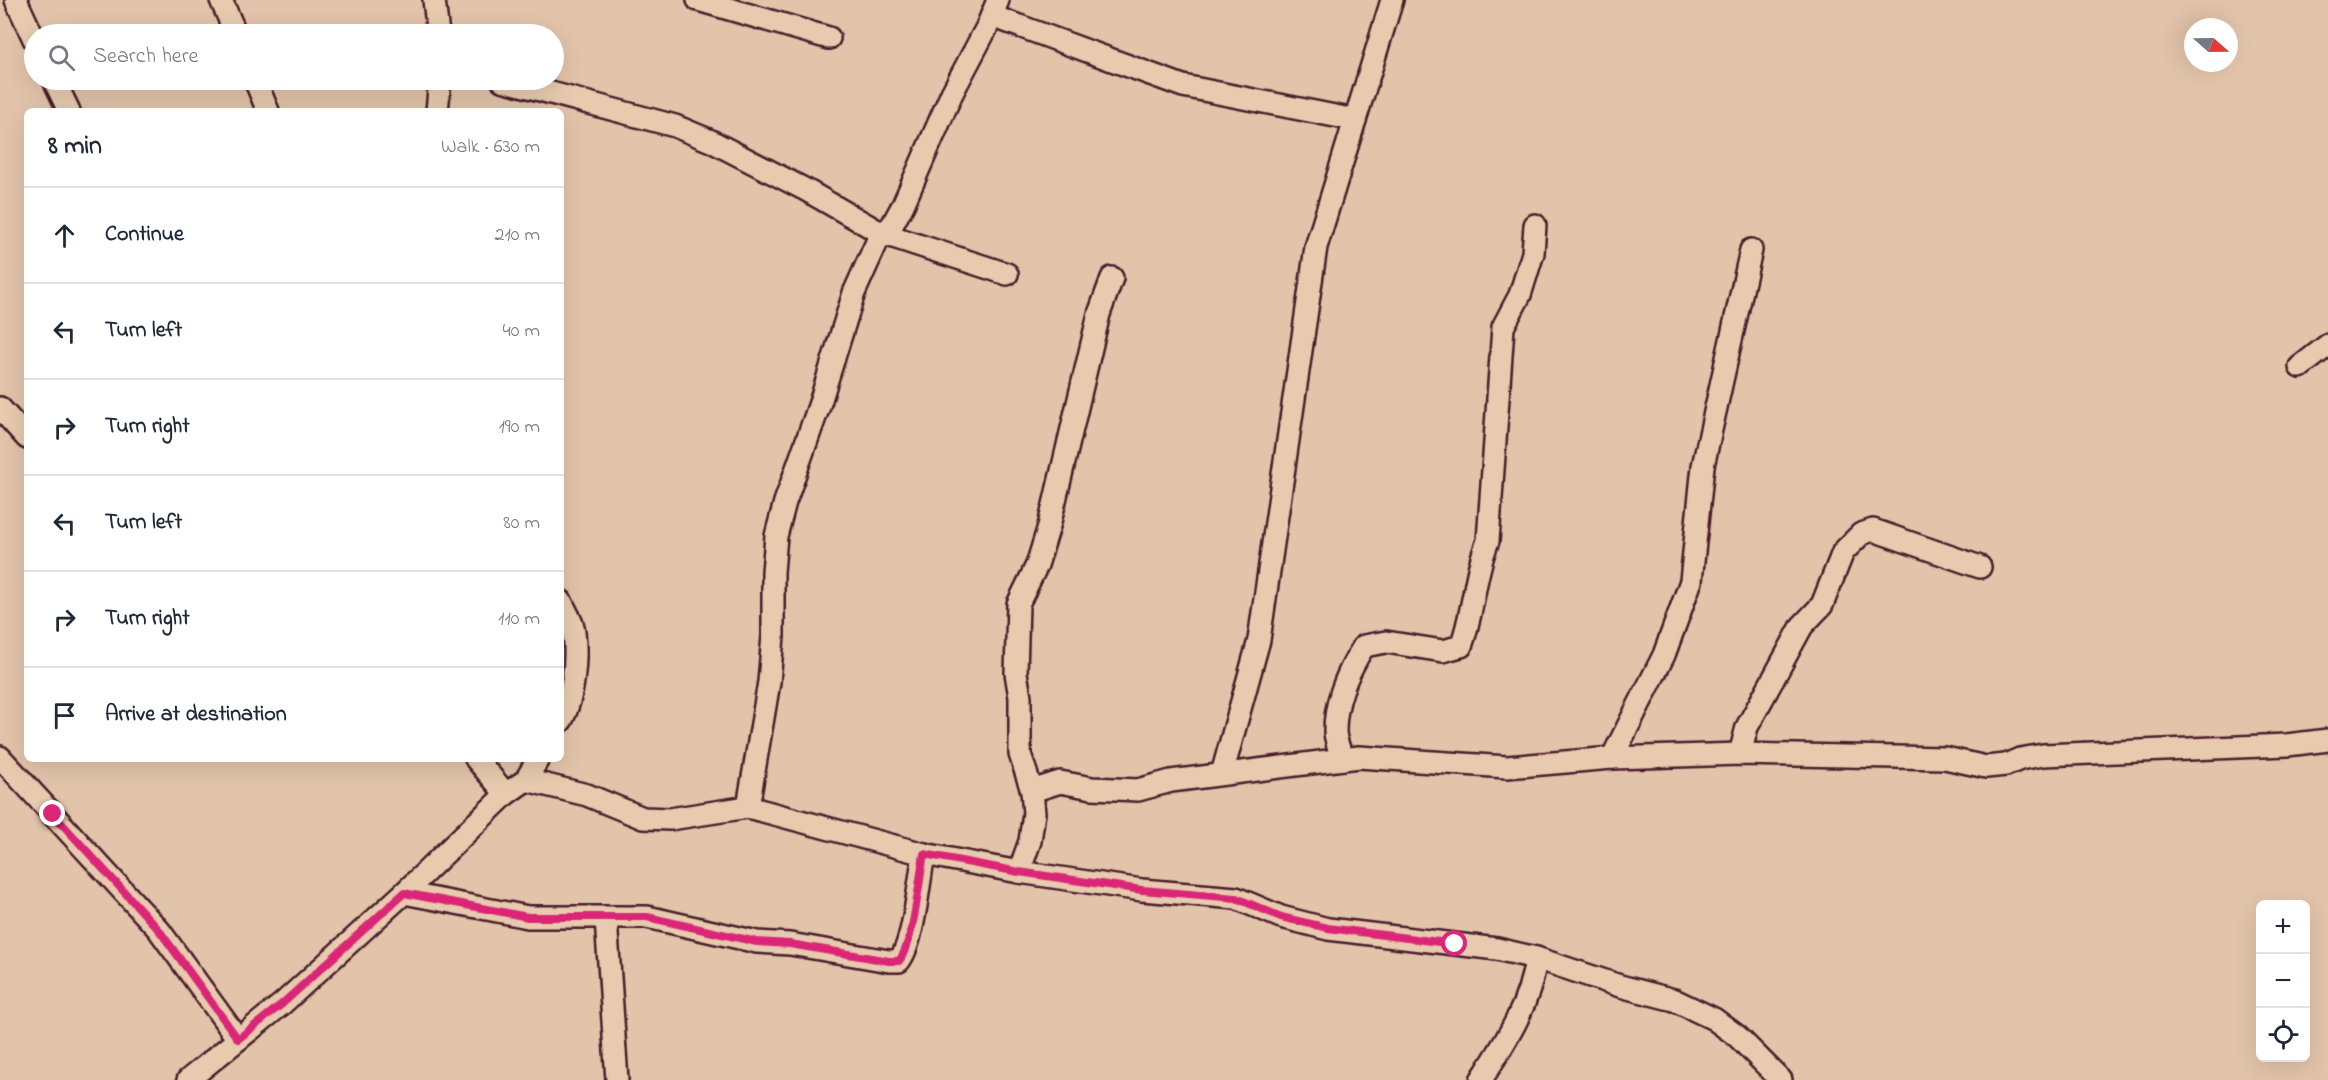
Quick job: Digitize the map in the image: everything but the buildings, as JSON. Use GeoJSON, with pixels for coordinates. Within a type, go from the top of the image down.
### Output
{"type":"FeatureCollection","features":[{"type":"Feature","properties":{"kind":"street"},"geometry":{"type":"LineString","coordinates":[[16,0],[27,24]]}},
{"type":"Feature","properties":{"kind":"street"},"geometry":{"type":"LineString","coordinates":[[221,0],[232,24]]}},
{"type":"Feature","properties":{"kind":"street"},"geometry":{"type":"LineString","coordinates":[[434,0],[437,24]]}},
{"type":"Feature","properties":{"kind":"street"},"geometry":{"type":"LineString","coordinates":[[698,0],[829,38]]}},
{"type":"Feature","properties":{"kind":"street"},"geometry":{"type":"LineString","coordinates":[[1222,774],[1259,640],[1316,247],[1392,0]]}},
{"type":"Feature","properties":{"kind":"street"},"geometry":{"type":"LineString","coordinates":[[748,807],[769,681],[773,636],[773,572],[776,536],[854,293],[881,233],[891,227],[903,205],[952,93],[995,8],[1183,86],[1355,120]]}},
{"type":"Feature","properties":{"kind":"street"},"geometry":{"type":"LineString","coordinates":[[59,90],[68,108]]}},
{"type":"Feature","properties":{"kind":"street"},"geometry":{"type":"LineString","coordinates":[[259,90],[267,108]]}},
{"type":"Feature","properties":{"kind":"street"},"geometry":{"type":"LineString","coordinates":[[437,108],[439,90]]}},
{"type":"Feature","properties":{"kind":"street"},"geometry":{"type":"LineString","coordinates":[[540,90],[675,126],[711,141],[806,190],[881,233],[1007,274]]}},
{"type":"Feature","properties":{"kind":"street"},"geometry":{"type":"LineString","coordinates":[[1342,759],[1334,733],[1339,700],[1352,665],[1364,646],[1386,642],[1443,651],[1461,646],[1469,623],[1482,554],[1488,541],[1503,327],[1523,284],[1533,254],[1535,225]]}},
{"type":"Feature","properties":{"kind":"street"},"geometry":{"type":"LineString","coordinates":[[1612,758],[1664,655],[1691,581],[1703,466],[1751,250]]}},
{"type":"Feature","properties":{"kind":"street"},"geometry":{"type":"LineString","coordinates":[[1019,872],[1034,813],[1032,791],[1020,754],[1020,697],[1016,673],[1018,604],[1037,566],[1049,526],[1099,314],[1112,278]]}},
{"type":"Feature","properties":{"kind":"street"},"geometry":{"type":"LineString","coordinates":[[2300,367],[2328,345]]}},
{"type":"Feature","properties":{"kind":"street"},"geometry":{"type":"LineString","coordinates":[[0,408],[24,435]]}},
{"type":"Feature","properties":{"kind":"street"},"geometry":{"type":"LineString","coordinates":[[1740,754],[1747,726],[1802,626],[1822,605],[1843,552],[1852,540],[1873,530],[1980,567]]}},
{"type":"Feature","properties":{"kind":"street"},"geometry":{"type":"LineString","coordinates":[[564,608],[574,630],[573,674],[568,710],[564,716]]}},
{"type":"Feature","properties":{"kind":"street"},"geometry":{"type":"LineString","coordinates":[[1032,791],[1060,782],[1092,788],[1138,790],[1171,781],[1359,757],[1507,767],[1612,758],[1740,754],[1945,758],[1986,767],[2006,765],[2020,759],[2043,755],[2287,745],[2328,740]]}},
{"type":"Feature","properties":{"kind":"street"},"geometry":{"type":"LineString","coordinates":[[0,757],[159,930],[238,1039]]}},
{"type":"Feature","properties":{"kind":"street"},"geometry":{"type":"LineString","coordinates":[[479,762],[506,794]]}},
{"type":"Feature","properties":{"kind":"street"},"geometry":{"type":"LineString","coordinates":[[188,1080],[282,1004],[404,893],[506,794],[526,780],[536,762]]}},
{"type":"Feature","properties":{"kind":"street"},"geometry":{"type":"LineString","coordinates":[[526,780],[587,795],[643,818],[670,819],[748,807],[924,854],[1019,872],[1142,890],[1236,898],[1281,917],[1328,928],[1497,949],[1536,958],[1620,986],[1674,1000],[1714,1019],[1737,1036],[1781,1080]]}},
{"type":"Feature","properties":{"kind":"street"},"geometry":{"type":"LineString","coordinates":[[404,893],[528,917],[606,919],[647,917],[757,942],[790,944],[899,961],[905,954],[909,938],[924,854]]}},
{"type":"Feature","properties":{"kind":"street"},"geometry":{"type":"LineString","coordinates":[[606,919],[617,1080]]}},
{"type":"Feature","properties":{"kind":"street"},"geometry":{"type":"LineString","coordinates":[[1481,1080],[1515,1026],[1533,981],[1536,958]]}},
{"type":"Feature","properties":{"kind":"route"},"geometry":{"type":"LineString","coordinates":[[53,814],[159,930],[238,1039],[282,1004],[404,893],[528,917],[606,919],[647,917],[757,942],[790,944],[899,961],[905,954],[909,938],[924,854],[1019,872],[1142,890],[1236,898],[1281,917],[1328,928],[1455,944]]}}]}
